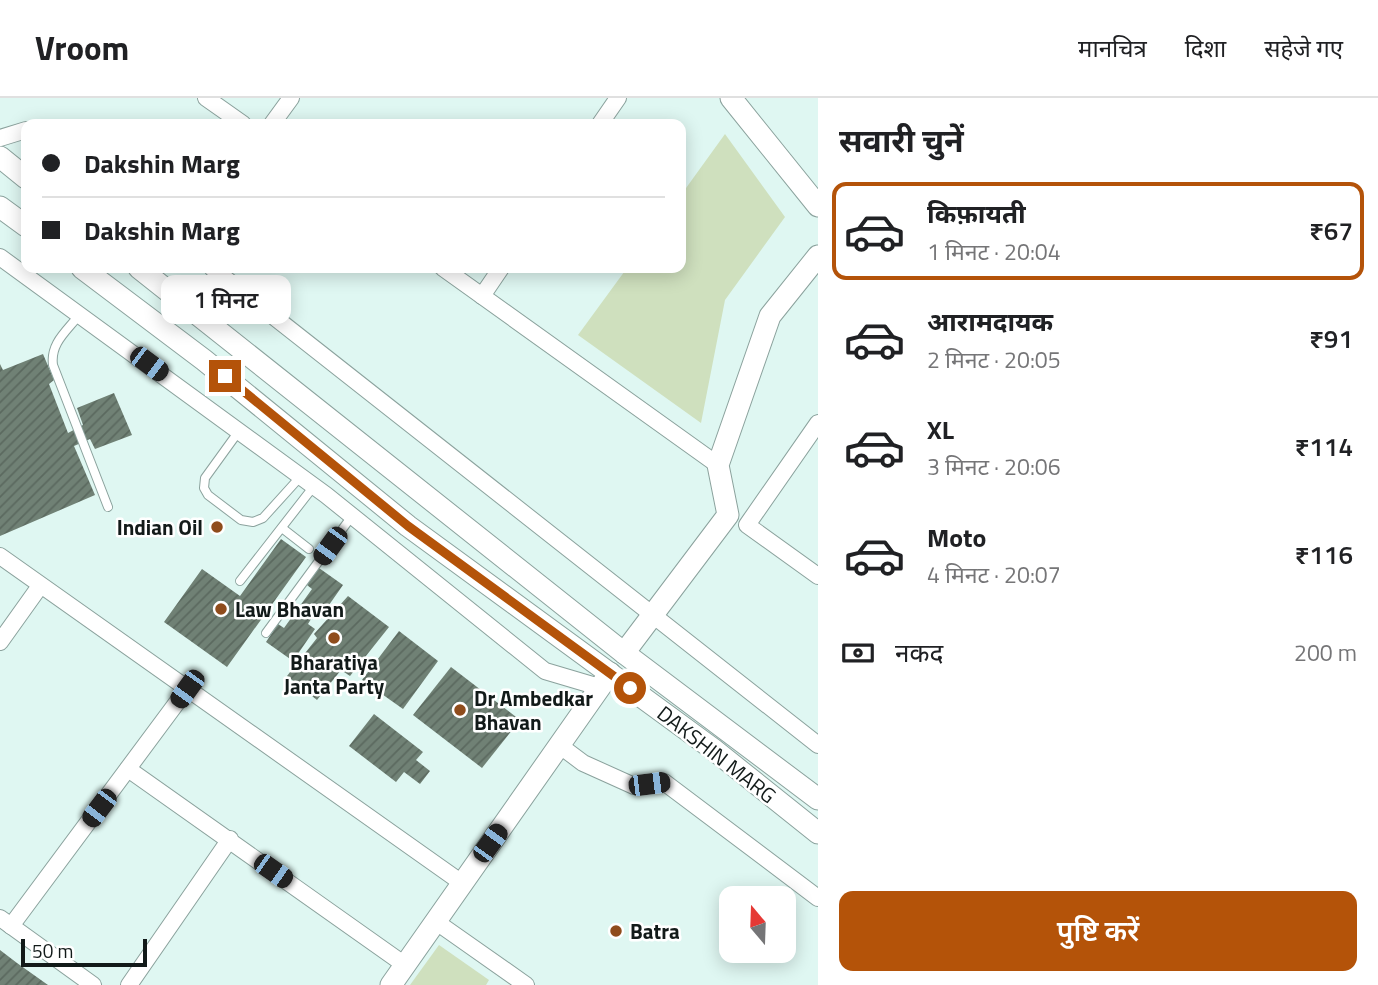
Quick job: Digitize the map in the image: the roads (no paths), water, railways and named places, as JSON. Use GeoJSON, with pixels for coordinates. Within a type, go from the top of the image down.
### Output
{"type":"FeatureCollection","features":[{"type":"Feature","properties":{"kind":"main road"},"geometry":{"type":"LineString","coordinates":[[731,98],[818,206]]}},
{"type":"Feature","properties":{"kind":"main road"},"geometry":{"type":"LineString","coordinates":[[0,157],[21,174]]}},
{"type":"Feature","properties":{"kind":"main road"},"geometry":{"type":"LineString","coordinates":[[0,207],[21,222]]}},
{"type":"Feature","properties":{"kind":"main road"},"geometry":{"type":"LineString","coordinates":[[624,653],[728,515],[718,465],[770,316],[818,256]]}},
{"type":"Feature","properties":{"kind":"main road","name":"DAKSHIN MARG"},"geometry":{"type":"LineString","coordinates":[[89,273],[204,360],[408,526],[604,680],[713,749],[818,833]]}},
{"type":"Feature","properties":{"kind":"main road","name":"DAKSHIN MARG"},"geometry":{"type":"LineString","coordinates":[[145,273],[624,653],[818,800]]}},
{"type":"Feature","properties":{"kind":"main road"},"geometry":{"type":"LineString","coordinates":[[391,985],[604,680]]}},
{"type":"Feature","properties":{"kind":"street"},"geometry":{"type":"LineString","coordinates":[[206,98],[236,119]]}},
{"type":"Feature","properties":{"kind":"street"},"geometry":{"type":"LineString","coordinates":[[276,119],[291,98]]}},
{"type":"Feature","properties":{"kind":"street"},"geometry":{"type":"LineString","coordinates":[[603,119],[618,98]]}},
{"type":"Feature","properties":{"kind":"street"},"geometry":{"type":"LineString","coordinates":[[0,138],[21,132]]}},
{"type":"Feature","properties":{"kind":"street"},"geometry":{"type":"LineString","coordinates":[[0,257],[21,272]]}},
{"type":"Feature","properties":{"kind":"street"},"geometry":{"type":"LineString","coordinates":[[22,273],[307,481],[545,671],[604,680]]}},
{"type":"Feature","properties":{"kind":"street"},"geometry":{"type":"LineString","coordinates":[[218,273],[818,745]]}},
{"type":"Feature","properties":{"kind":"street"},"geometry":{"type":"LineString","coordinates":[[450,273],[718,465]]}},
{"type":"Feature","properties":{"kind":"street"},"geometry":{"type":"LineString","coordinates":[[482,296],[498,273]]}},
{"type":"Feature","properties":{"kind":"street"},"geometry":{"type":"LineString","coordinates":[[747,525],[818,423]]}},
{"type":"Feature","properties":{"kind":"street"},"geometry":{"type":"LineString","coordinates":[[728,515],[747,525],[818,576]]}},
{"type":"Feature","properties":{"kind":"street"},"geometry":{"type":"LineString","coordinates":[[0,556],[462,883]]}},
{"type":"Feature","properties":{"kind":"street"},"geometry":{"type":"LineString","coordinates":[[0,642],[40,586]]}},
{"type":"Feature","properties":{"kind":"street"},"geometry":{"type":"LineString","coordinates":[[93,985],[6,922],[128,769],[187,689]]}},
{"type":"Feature","properties":{"kind":"street"},"geometry":{"type":"LineString","coordinates":[[559,745],[583,763],[634,786],[664,782],[818,898]]}},
{"type":"Feature","properties":{"kind":"street"},"geometry":{"type":"LineString","coordinates":[[128,769],[405,965]]}},
{"type":"Feature","properties":{"kind":"street"},"geometry":{"type":"LineString","coordinates":[[129,985],[230,839]]}},
{"type":"Feature","properties":{"kind":"street"},"geometry":{"type":"LineString","coordinates":[[435,921],[526,985]]}},
{"type":"Feature","properties":{"kind":"lane"},"geometry":{"type":"LineString","coordinates":[[80,314],[55,344],[52,353],[53,365],[108,507]]}},
{"type":"Feature","properties":{"kind":"lane"},"geometry":{"type":"LineString","coordinates":[[239,431],[205,478],[204,488],[208,495],[242,520],[253,522],[263,518],[307,481]]}},
{"type":"Feature","properties":{"kind":"lane"},"geometry":{"type":"LineString","coordinates":[[240,582],[282,528],[307,481]]}},
{"type":"Feature","properties":{"kind":"lane"},"geometry":{"type":"LineString","coordinates":[[266,633],[352,516]]}},
{"type":"Feature","properties":{"kind":"lane"},"geometry":{"type":"LineString","coordinates":[[282,528],[309,549]]}},
{"type":"Feature","properties":{"kind":"place","name":"Indian Oil"},"geometry":{"type":"Point","coordinates":[217,527]}},
{"type":"Feature","properties":{"kind":"place","name":"Law Bhavan"},"geometry":{"type":"Point","coordinates":[221,609]}},
{"type":"Feature","properties":{"kind":"place","name":"Bharatiya Janta Party"},"geometry":{"type":"Point","coordinates":[334,638]}},
{"type":"Feature","properties":{"kind":"place","name":"Dr Ambedkar Bhavan"},"geometry":{"type":"Point","coordinates":[460,710]}},
{"type":"Feature","properties":{"kind":"place","name":"Batra"},"geometry":{"type":"Point","coordinates":[616,931]}}]}
